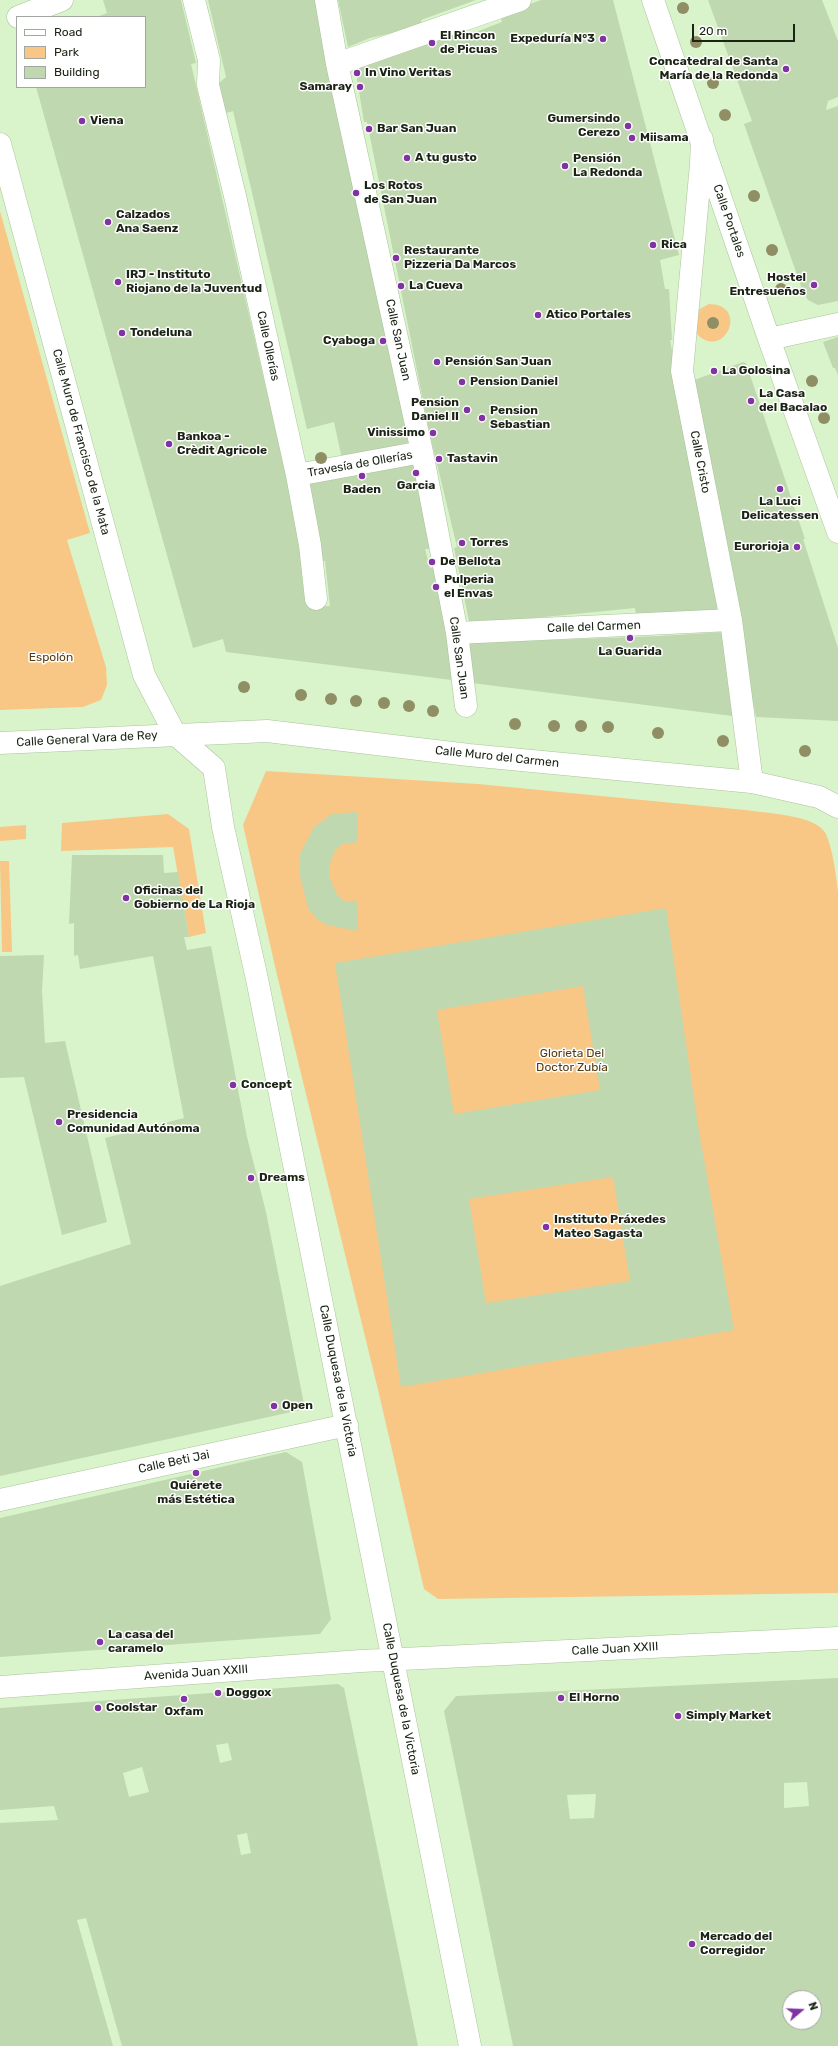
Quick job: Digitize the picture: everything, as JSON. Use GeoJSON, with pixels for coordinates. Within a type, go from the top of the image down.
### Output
{"type":"FeatureCollection","features":[{"type":"Feature","properties":{"kind":"street"},"geometry":{"type":"LineString","coordinates":[[20,16],[62,0]]}},
{"type":"Feature","properties":{"kind":"street","name":"Calle Ollerías"},"geometry":{"type":"LineString","coordinates":[[194,0],[209,60],[208,86],[235,196],[297,475],[310,545],[316,599]]}},
{"type":"Feature","properties":{"kind":"street","name":"Calle San Juan"},"geometry":{"type":"LineString","coordinates":[[326,0],[337,64],[422,452],[457,633],[466,706]]}},
{"type":"Feature","properties":{"kind":"street"},"geometry":{"type":"LineString","coordinates":[[337,64],[520,0]]}},
{"type":"Feature","properties":{"kind":"street","name":"Calle Portales"},"geometry":{"type":"LineString","coordinates":[[653,0],[702,139],[769,339],[838,532]]}},
{"type":"Feature","properties":{"kind":"street"},"geometry":{"type":"LineString","coordinates":[[0,24],[16,17]]}},
{"type":"Feature","properties":{"kind":"street","name":"Calle Cristo"},"geometry":{"type":"LineString","coordinates":[[702,139],[682,371],[731,620],[752,782]]}},
{"type":"Feature","properties":{"kind":"street","name":"Calle Muro de Francisco de la Mata"},"geometry":{"type":"LineString","coordinates":[[0,144],[144,675],[175,734]]}},
{"type":"Feature","properties":{"kind":"street"},"geometry":{"type":"LineString","coordinates":[[769,339],[838,324]]}},
{"type":"Feature","properties":{"kind":"street","name":"Travesía de Ollerías"},"geometry":{"type":"LineString","coordinates":[[297,475],[422,452]]}},
{"type":"Feature","properties":{"kind":"street","name":"Calle del Carmen"},"geometry":{"type":"LineString","coordinates":[[457,633],[731,620]]}},
{"type":"Feature","properties":{"kind":"street","name":"Calle Muro del Carmen"},"geometry":{"type":"LineString","coordinates":[[175,734],[267,731],[469,755],[752,782],[819,797],[838,807]]}},
{"type":"Feature","properties":{"kind":"street","name":"Calle General Vara de Rey"},"geometry":{"type":"LineString","coordinates":[[0,743],[175,734]]}},
{"type":"Feature","properties":{"kind":"street","name":"Calle Duquesa de la Victoria"},"geometry":{"type":"LineString","coordinates":[[175,734],[214,768],[223,827],[257,979],[470,2046]]}},
{"type":"Feature","properties":{"kind":"street","name":"Calle Beti Jai"},"geometry":{"type":"LineString","coordinates":[[0,1500],[347,1425]]}},
{"type":"Feature","properties":{"kind":"street","name":"Calle Juan XXIII"},"geometry":{"type":"LineString","coordinates":[[392,1660],[838,1638]]}},
{"type":"Feature","properties":{"kind":"street","name":"Avenida Juan XXIII"},"geometry":{"type":"LineString","coordinates":[[0,1687],[392,1660]]}},
{"type":"Feature","properties":{"kind":"green space","name":"Espolón"},"geometry":{"type":"Polygon","coordinates":[[[0,211],[90,533],[67,540],[106,667],[107,685],[101,700],[83,707],[0,710],[0,211]]]}},
{"type":"Feature","properties":{"kind":"green space"},"geometry":{"type":"Polygon","coordinates":[[[709,304],[722,307],[728,313],[730,322],[728,330],[723,337],[715,341],[706,340],[696,333],[698,310],[709,304]]]}},
{"type":"Feature","properties":{"kind":"green space","name":"Glorieta Del Doctor Zubía"},"geometry":{"type":"Polygon","coordinates":[[[266,771],[478,784],[745,810],[802,819],[821,828],[826,834],[832,855],[838,892],[838,1593],[438,1599],[424,1589],[380,1398],[277,975],[243,825],[266,771]]]}},
{"type":"Feature","properties":{"kind":"green space"},"geometry":{"type":"Polygon","coordinates":[[[168,814],[189,829],[206,933],[189,937],[173,847],[61,851],[62,823],[168,814]]]}},
{"type":"Feature","properties":{"kind":"green space"},"geometry":{"type":"Polygon","coordinates":[[[26,825],[26,839],[0,841],[0,827],[26,825]]]}},
{"type":"Feature","properties":{"kind":"green space"},"geometry":{"type":"Polygon","coordinates":[[[0,861],[9,861],[12,952],[2,952],[0,861]]]}},
{"type":"Feature","properties":{"kind":"building"},"geometry":{"type":"Polygon","coordinates":[[[103,0],[181,0],[196,63],[191,64],[283,462],[300,545],[308,607],[330,606],[325,561],[320,561],[307,482],[416,463],[433,549],[425,549],[430,568],[435,567],[443,606],[452,680],[226,652],[223,639],[193,648],[36,88],[146,88],[146,16],[100,16],[107,13],[103,0]]]}},
{"type":"Feature","properties":{"kind":"building"},"geometry":{"type":"Polygon","coordinates":[[[208,0],[317,0],[412,445],[342,459],[334,422],[307,429],[233,111],[226,113],[219,83],[226,77],[208,0]]]}},
{"type":"Feature","properties":{"kind":"building"},"geometry":{"type":"Polygon","coordinates":[[[338,0],[476,0],[421,20],[422,25],[370,38],[348,47],[338,0]]]}},
{"type":"Feature","properties":{"kind":"building","name":"Atico Portales"},"geometry":{"type":"Polygon","coordinates":[[[541,0],[613,0],[679,255],[660,260],[665,289],[669,289],[672,340],[670,340],[721,610],[636,617],[635,608],[514,620],[469,621],[454,548],[457,547],[430,435],[367,122],[364,122],[355,67],[461,30],[463,37],[502,22],[500,15],[541,0]]]}},
{"type":"Feature","properties":{"kind":"building"},"geometry":{"type":"Polygon","coordinates":[[[708,0],[822,0],[838,41],[838,97],[828,101],[826,110],[838,106],[838,301],[818,305],[808,300],[802,289],[744,124],[752,121],[708,0]]]}},
{"type":"Feature","properties":{"kind":"building"},"geometry":{"type":"Polygon","coordinates":[[[838,337],[838,375],[835,368],[833,368],[823,342],[838,337]]]}},
{"type":"Feature","properties":{"kind":"building"},"geometry":{"type":"Polygon","coordinates":[[[743,362],[746,363],[805,539],[803,539],[838,648],[838,721],[756,717],[689,382],[743,362]]]}},
{"type":"Feature","properties":{"kind":"building"},"geometry":{"type":"Polygon","coordinates":[[[725,632],[740,717],[472,683],[469,643],[660,636],[725,632]]]}},
{"type":"Feature","properties":{"kind":"building"},"geometry":{"type":"Polygon","coordinates":[[[357,812],[357,842],[342,844],[335,850],[329,866],[329,876],[337,895],[344,901],[357,901],[358,931],[327,925],[317,919],[308,908],[300,876],[300,854],[314,827],[332,814],[357,812]]]}},
{"type":"Feature","properties":{"kind":"building"},"geometry":{"type":"Polygon","coordinates":[[[72,855],[163,855],[164,873],[178,872],[189,937],[184,937],[187,950],[211,946],[247,1137],[266,1212],[305,1409],[0,1476],[0,1286],[131,1244],[105,1138],[184,1118],[153,956],[80,969],[78,955],[74,956],[74,923],[69,924],[72,855]]]}},
{"type":"Feature","properties":{"kind":"building","name":"Instituto Práxedes Mateo Sagasta"},"geometry":{"type":"Polygon","coordinates":[[[666,908],[698,1125],[734,1330],[401,1387],[335,963],[666,908]],[[583,986],[437,1010],[454,1114],[600,1090],[583,986]],[[613,1177],[469,1199],[486,1303],[630,1281],[613,1177]]]}},
{"type":"Feature","properties":{"kind":"building","name":"Presidencia Comunidad Autónoma"},"geometry":{"type":"Polygon","coordinates":[[[44,955],[42,991],[45,1043],[65,1041],[107,1222],[62,1235],[24,1077],[0,1078],[0,956],[44,955]]]}},
{"type":"Feature","properties":{"kind":"building"},"geometry":{"type":"Polygon","coordinates":[[[286,1452],[302,1462],[331,1619],[320,1634],[0,1657],[0,1518],[286,1452]]]}},
{"type":"Feature","properties":{"kind":"building"},"geometry":{"type":"Polygon","coordinates":[[[838,1678],[838,2046],[513,2046],[444,1711],[456,1696],[838,1678]],[[807,1782],[784,1783],[784,1808],[809,1806],[807,1782]],[[596,1794],[567,1795],[570,1819],[594,1818],[596,1794]]]}},
{"type":"Feature","properties":{"kind":"building"},"geometry":{"type":"Polygon","coordinates":[[[338,1684],[344,1688],[418,2046],[122,2046],[86,1918],[77,1920],[113,2046],[0,2046],[0,1823],[58,1820],[54,1806],[0,1810],[0,1708],[338,1684]],[[228,1743],[216,1745],[220,1763],[232,1760],[228,1743]],[[142,1767],[123,1773],[129,1797],[149,1792],[142,1767]],[[247,1833],[237,1835],[241,1855],[251,1853],[247,1833]]]}},
{"type":"Feature","properties":{"kind":"place","name":"Expeduría N°3"},"geometry":{"type":"Point","coordinates":[603,39]}},
{"type":"Feature","properties":{"kind":"place","name":"El Rincon de Picuas"},"geometry":{"type":"Point","coordinates":[432,43]}},
{"type":"Feature","properties":{"kind":"place","name":"Concatedral de Santa María de la Redonda"},"geometry":{"type":"Point","coordinates":[786,69]}},
{"type":"Feature","properties":{"kind":"place","name":"In Vino Veritas"},"geometry":{"type":"Point","coordinates":[357,73]}},
{"type":"Feature","properties":{"kind":"place","name":"Samaray"},"geometry":{"type":"Point","coordinates":[360,87]}},
{"type":"Feature","properties":{"kind":"place","name":"Viena"},"geometry":{"type":"Point","coordinates":[82,121]}},
{"type":"Feature","properties":{"kind":"place","name":"Gumersindo Cerezo"},"geometry":{"type":"Point","coordinates":[628,126]}},
{"type":"Feature","properties":{"kind":"place","name":"Bar San Juan"},"geometry":{"type":"Point","coordinates":[369,129]}},
{"type":"Feature","properties":{"kind":"place","name":"Miisama"},"geometry":{"type":"Point","coordinates":[632,138]}},
{"type":"Feature","properties":{"kind":"place","name":"A tu gusto"},"geometry":{"type":"Point","coordinates":[407,158]}},
{"type":"Feature","properties":{"kind":"place","name":"Pensión La Redonda"},"geometry":{"type":"Point","coordinates":[565,166]}},
{"type":"Feature","properties":{"kind":"place","name":"Los Rotos de San Juan"},"geometry":{"type":"Point","coordinates":[356,193]}},
{"type":"Feature","properties":{"kind":"place","name":"Calzados Ana Saenz"},"geometry":{"type":"Point","coordinates":[108,222]}},
{"type":"Feature","properties":{"kind":"place","name":"Rica"},"geometry":{"type":"Point","coordinates":[653,245]}},
{"type":"Feature","properties":{"kind":"place","name":"Restaurante Pizzeria Da Marcos"},"geometry":{"type":"Point","coordinates":[396,258]}},
{"type":"Feature","properties":{"kind":"place","name":"IRJ - Instituto Riojano de la Juventud"},"geometry":{"type":"Point","coordinates":[118,282]}},
{"type":"Feature","properties":{"kind":"place","name":"Hostel Entresueños"},"geometry":{"type":"Point","coordinates":[814,285]}},
{"type":"Feature","properties":{"kind":"place","name":"La Cueva"},"geometry":{"type":"Point","coordinates":[401,286]}},
{"type":"Feature","properties":{"kind":"place","name":"Atico Portales"},"geometry":{"type":"Point","coordinates":[538,315]}},
{"type":"Feature","properties":{"kind":"place","name":"Tondeluna"},"geometry":{"type":"Point","coordinates":[122,333]}},
{"type":"Feature","properties":{"kind":"place","name":"Cyaboga"},"geometry":{"type":"Point","coordinates":[383,341]}},
{"type":"Feature","properties":{"kind":"place","name":"Pensión San Juan"},"geometry":{"type":"Point","coordinates":[437,362]}},
{"type":"Feature","properties":{"kind":"place","name":"La Golosina"},"geometry":{"type":"Point","coordinates":[714,371]}},
{"type":"Feature","properties":{"kind":"place","name":"Pension Daniel"},"geometry":{"type":"Point","coordinates":[462,382]}},
{"type":"Feature","properties":{"kind":"place","name":"La Casa del Bacalao"},"geometry":{"type":"Point","coordinates":[751,401]}},
{"type":"Feature","properties":{"kind":"place","name":"Pension Daniel II"},"geometry":{"type":"Point","coordinates":[467,410]}},
{"type":"Feature","properties":{"kind":"place","name":"Pension Sebastian"},"geometry":{"type":"Point","coordinates":[482,418]}},
{"type":"Feature","properties":{"kind":"place","name":"Vinissimo"},"geometry":{"type":"Point","coordinates":[433,433]}},
{"type":"Feature","properties":{"kind":"place","name":"Bankoa - Crèdit Agricole"},"geometry":{"type":"Point","coordinates":[169,444]}},
{"type":"Feature","properties":{"kind":"place","name":"Tastavin"},"geometry":{"type":"Point","coordinates":[439,459]}},
{"type":"Feature","properties":{"kind":"place","name":"Garcia"},"geometry":{"type":"Point","coordinates":[416,473]}},
{"type":"Feature","properties":{"kind":"place","name":"Baden"},"geometry":{"type":"Point","coordinates":[362,476]}},
{"type":"Feature","properties":{"kind":"place","name":"La Luci Delicatessen"},"geometry":{"type":"Point","coordinates":[780,489]}},
{"type":"Feature","properties":{"kind":"place","name":"Torres"},"geometry":{"type":"Point","coordinates":[462,543]}},
{"type":"Feature","properties":{"kind":"place","name":"Eurorioja"},"geometry":{"type":"Point","coordinates":[797,547]}},
{"type":"Feature","properties":{"kind":"place","name":"De Bellota"},"geometry":{"type":"Point","coordinates":[432,562]}},
{"type":"Feature","properties":{"kind":"place","name":"Pulperia el Envas"},"geometry":{"type":"Point","coordinates":[436,587]}},
{"type":"Feature","properties":{"kind":"place","name":"La Guarida"},"geometry":{"type":"Point","coordinates":[630,638]}},
{"type":"Feature","properties":{"kind":"place","name":"Oficinas del Gobierno de La Rioja"},"geometry":{"type":"Point","coordinates":[126,898]}},
{"type":"Feature","properties":{"kind":"place","name":"Concept"},"geometry":{"type":"Point","coordinates":[233,1085]}},
{"type":"Feature","properties":{"kind":"place","name":"Presidencia Comunidad Autónoma"},"geometry":{"type":"Point","coordinates":[59,1122]}},
{"type":"Feature","properties":{"kind":"place","name":"Dreams"},"geometry":{"type":"Point","coordinates":[251,1178]}},
{"type":"Feature","properties":{"kind":"place","name":"Instituto Práxedes Mateo Sagasta"},"geometry":{"type":"Point","coordinates":[546,1227]}},
{"type":"Feature","properties":{"kind":"place","name":"Open"},"geometry":{"type":"Point","coordinates":[274,1406]}},
{"type":"Feature","properties":{"kind":"place","name":"Quiérete más Estética"},"geometry":{"type":"Point","coordinates":[196,1473]}},
{"type":"Feature","properties":{"kind":"place","name":"La casa del caramelo"},"geometry":{"type":"Point","coordinates":[100,1642]}},
{"type":"Feature","properties":{"kind":"place","name":"Doggox"},"geometry":{"type":"Point","coordinates":[218,1693]}},
{"type":"Feature","properties":{"kind":"place","name":"El Horno"},"geometry":{"type":"Point","coordinates":[561,1698]}},
{"type":"Feature","properties":{"kind":"place","name":"Oxfam"},"geometry":{"type":"Point","coordinates":[184,1699]}},
{"type":"Feature","properties":{"kind":"place","name":"Coolstar"},"geometry":{"type":"Point","coordinates":[98,1708]}},
{"type":"Feature","properties":{"kind":"place","name":"Simply Market"},"geometry":{"type":"Point","coordinates":[678,1716]}},
{"type":"Feature","properties":{"kind":"place","name":"Mercado del Corregidor"},"geometry":{"type":"Point","coordinates":[692,1944]}}]}
